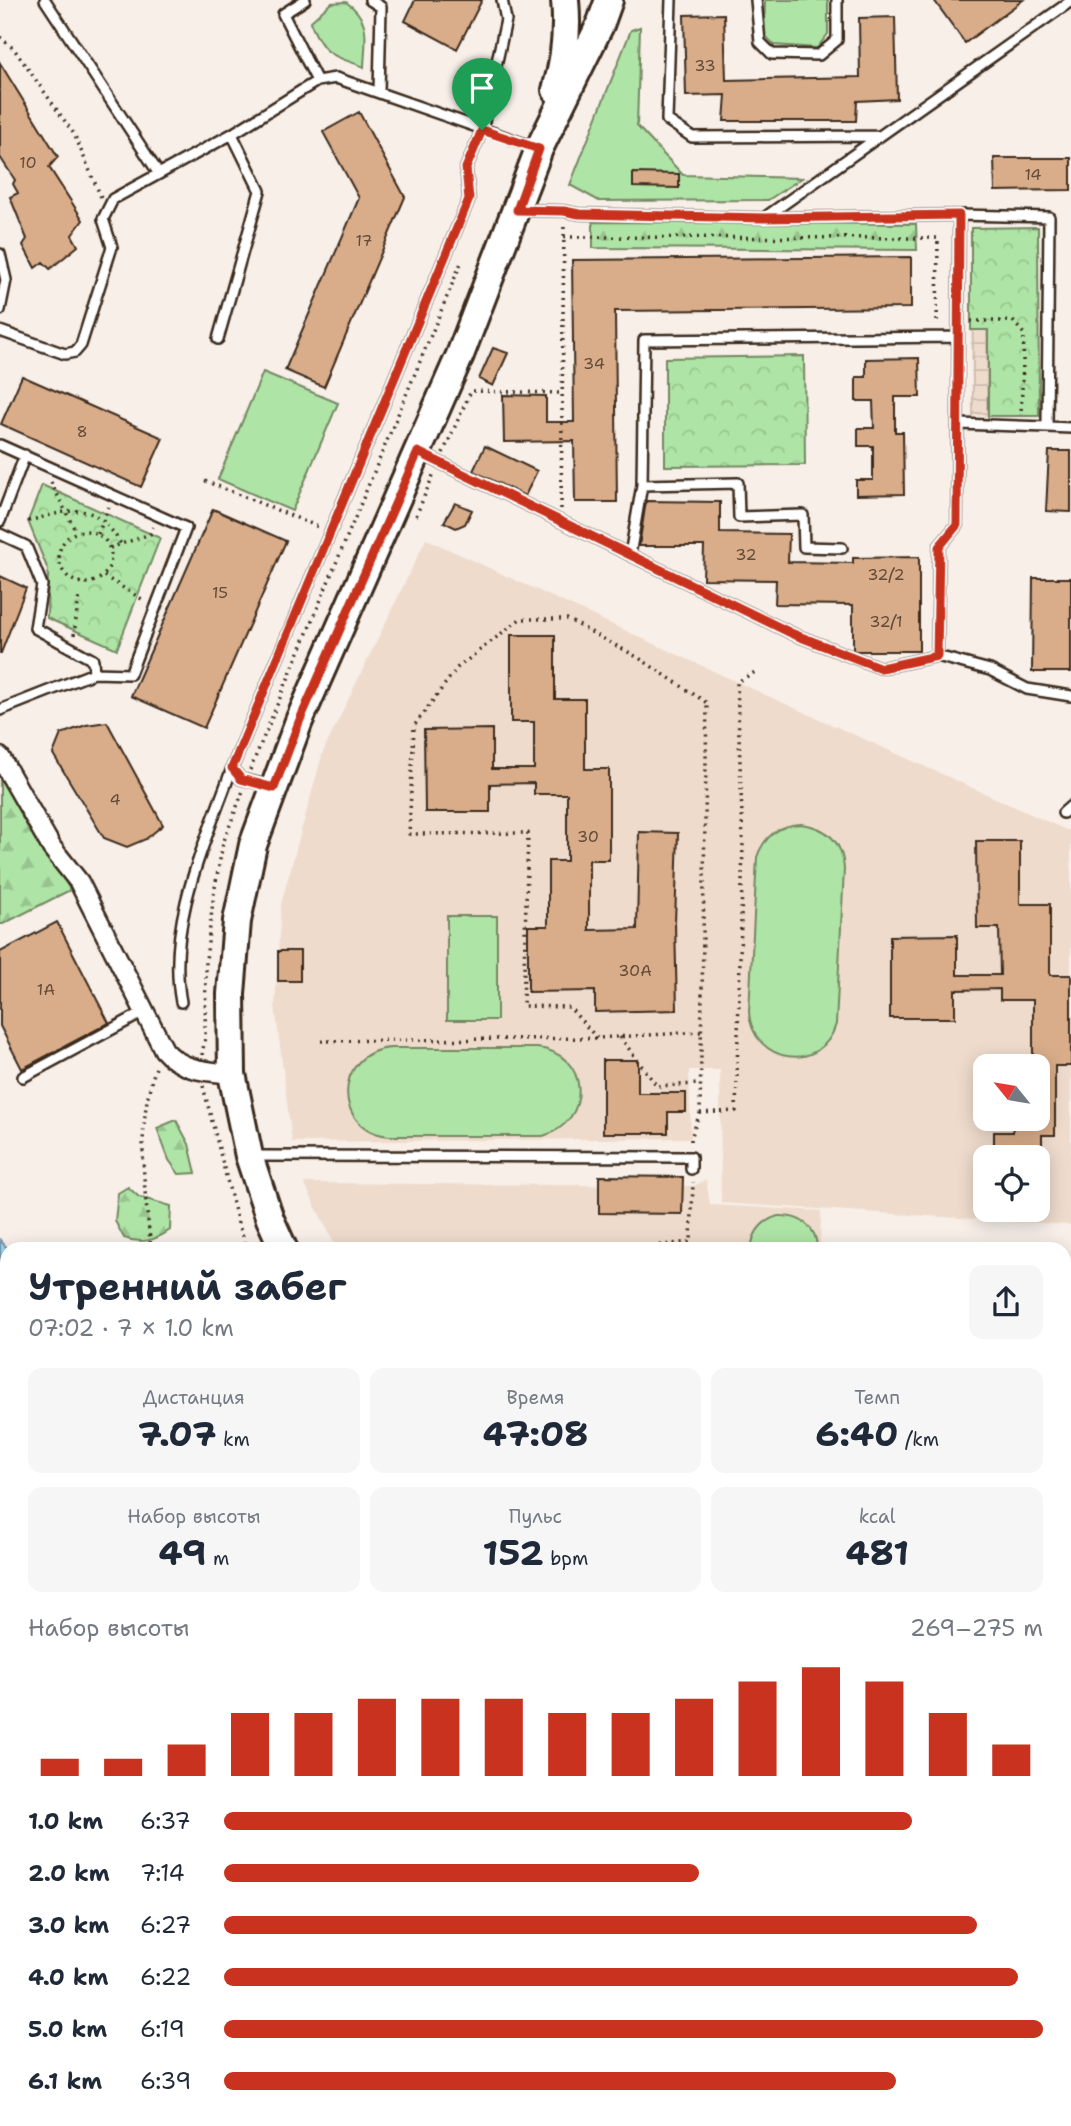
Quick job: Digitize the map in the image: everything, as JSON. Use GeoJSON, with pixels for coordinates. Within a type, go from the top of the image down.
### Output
{"type":"FeatureCollection","features":[{"type":"Feature","properties":{"kind":"main road"},"geometry":{"type":"LineString","coordinates":[[566,13],[574,33],[583,35],[608,9]]}},
{"type":"Feature","properties":{"kind":"main road"},"geometry":{"type":"LineString","coordinates":[[539,149],[608,9]]}},
{"type":"Feature","properties":{"kind":"main road"},"geometry":{"type":"LineString","coordinates":[[280,1242],[249,1156],[232,1074],[231,994],[237,920],[253,845],[299,722],[428,457],[460,355],[539,149],[564,64],[566,13]]}},
{"type":"Feature","properties":{"kind":"street"},"geometry":{"type":"LineString","coordinates":[[0,757],[52,848],[79,882],[164,1050],[174,1061],[185,1067],[232,1074]]}},
{"type":"Feature","properties":{"kind":"lane"},"geometry":{"type":"LineString","coordinates":[[45,0],[159,174]]}},
{"type":"Feature","properties":{"kind":"lane"},"geometry":{"type":"LineString","coordinates":[[305,0],[283,14],[317,81]]}},
{"type":"Feature","properties":{"kind":"lane"},"geometry":{"type":"LineString","coordinates":[[370,0],[381,8],[379,92]]}},
{"type":"Feature","properties":{"kind":"lane"},"geometry":{"type":"LineString","coordinates":[[181,1002],[177,977],[182,925],[193,877],[232,768],[469,199],[466,168],[482,130],[506,20],[502,0]]}},
{"type":"Feature","properties":{"kind":"lane"},"geometry":{"type":"LineString","coordinates":[[671,0],[667,120],[692,137],[881,136]]}},
{"type":"Feature","properties":{"kind":"lane"},"geometry":{"type":"LineString","coordinates":[[756,0],[760,42],[772,54],[819,55],[837,40],[837,0]]}},
{"type":"Feature","properties":{"kind":"lane"},"geometry":{"type":"LineString","coordinates":[[764,218],[1071,1]]}},
{"type":"Feature","properties":{"kind":"lane"},"geometry":{"type":"LineString","coordinates":[[0,331],[65,354],[75,352],[81,345],[112,247],[103,219],[106,208],[113,199],[232,134],[317,81],[336,78],[539,149]]}},
{"type":"Feature","properties":{"kind":"lane"},"geometry":{"type":"LineString","coordinates":[[218,339],[260,191],[232,134]]}},
{"type":"Feature","properties":{"kind":"lane"},"geometry":{"type":"LineString","coordinates":[[517,210],[764,218],[959,215],[1049,217],[1047,427]]}},
{"type":"Feature","properties":{"kind":"lane"},"geometry":{"type":"LineString","coordinates":[[937,656],[939,547],[957,525],[959,215]]}},
{"type":"Feature","properties":{"kind":"lane"},"geometry":{"type":"LineString","coordinates":[[0,254],[6,280],[0,310]]}},
{"type":"Feature","properties":{"kind":"lane"},"geometry":{"type":"LineString","coordinates":[[629,555],[642,485],[644,340],[958,337]]}},
{"type":"Feature","properties":{"kind":"lane"},"geometry":{"type":"LineString","coordinates":[[958,424],[1071,428]]}},
{"type":"Feature","properties":{"kind":"lane"},"geometry":{"type":"LineString","coordinates":[[0,445],[186,528],[130,674],[94,673],[0,710]]}},
{"type":"Feature","properties":{"kind":"lane"},"geometry":{"type":"LineString","coordinates":[[0,521],[25,455]]}},
{"type":"Feature","properties":{"kind":"lane"},"geometry":{"type":"LineString","coordinates":[[428,457],[793,634],[881,668],[937,656],[990,670],[1027,689],[1071,696]]}},
{"type":"Feature","properties":{"kind":"lane"},"geometry":{"type":"LineString","coordinates":[[642,485],[738,483],[739,517],[803,514],[804,547],[842,548]]}},
{"type":"Feature","properties":{"kind":"lane"},"geometry":{"type":"LineString","coordinates":[[0,534],[26,546],[42,585],[35,628],[93,660],[94,673]]}},
{"type":"Feature","properties":{"kind":"lane"},"geometry":{"type":"LineString","coordinates":[[232,768],[241,779],[274,788]]}},
{"type":"Feature","properties":{"kind":"lane"},"geometry":{"type":"LineString","coordinates":[[1063,813],[1071,806]]}},
{"type":"Feature","properties":{"kind":"lane"},"geometry":{"type":"LineString","coordinates":[[23,1077],[144,1012]]}},
{"type":"Feature","properties":{"kind":"lane"},"geometry":{"type":"LineString","coordinates":[[249,1156],[691,1157],[691,1169]]}},
{"type":"Feature","properties":{"kind":"path"},"geometry":{"type":"LineString","coordinates":[[0,37],[14,49],[74,134],[106,208]]}},
{"type":"Feature","properties":{"kind":"path"},"geometry":{"type":"LineString","coordinates":[[561,522],[564,211]]}},
{"type":"Feature","properties":{"kind":"path"},"geometry":{"type":"LineString","coordinates":[[564,237],[938,237],[937,337]]}},
{"type":"Feature","properties":{"kind":"path"},"geometry":{"type":"LineString","coordinates":[[223,843],[461,263]]}},
{"type":"Feature","properties":{"kind":"path"},"geometry":{"type":"LineString","coordinates":[[958,320],[1013,321],[1024,334],[1020,426]]}},
{"type":"Feature","properties":{"kind":"path"},"geometry":{"type":"LineString","coordinates":[[416,516],[428,457],[471,391],[562,393]]}},
{"type":"Feature","properties":{"kind":"path"},"geometry":{"type":"LineString","coordinates":[[45,464],[76,532]]}},
{"type":"Feature","properties":{"kind":"path"},"geometry":{"type":"LineString","coordinates":[[205,481],[330,532]]}},
{"type":"Feature","properties":{"kind":"path"},"geometry":{"type":"LineString","coordinates":[[98,534],[114,496]]}},
{"type":"Feature","properties":{"kind":"path"},"geometry":{"type":"LineString","coordinates":[[28,521],[79,509],[104,521],[121,544]]}},
{"type":"Feature","properties":{"kind":"path"},"geometry":{"type":"LineString","coordinates":[[110,548],[150,534],[158,516]]}},
{"type":"Feature","properties":{"kind":"path"},"geometry":{"type":"LineString","coordinates":[[76,532],[98,534],[110,548],[110,568],[95,582],[82,584],[67,577],[61,569],[58,559],[60,549],[66,539],[76,532]]}},
{"type":"Feature","properties":{"kind":"path"},"geometry":{"type":"LineString","coordinates":[[104,576],[156,606]]}},
{"type":"Feature","properties":{"kind":"path"},"geometry":{"type":"LineString","coordinates":[[71,648],[79,597]]}},
{"type":"Feature","properties":{"kind":"path"},"geometry":{"type":"LineString","coordinates":[[597,1038],[569,1007],[523,1006],[528,833],[409,834],[415,726],[457,668],[520,619],[567,618],[639,658],[707,703],[700,1113],[691,1138],[691,1157]]}},
{"type":"Feature","properties":{"kind":"path"},"geometry":{"type":"LineString","coordinates":[[700,1113],[736,1111],[743,844],[737,682],[755,672]]}},
{"type":"Feature","properties":{"kind":"path"},"geometry":{"type":"LineString","coordinates":[[321,1041],[597,1038],[701,1032]]}},
{"type":"Feature","properties":{"kind":"path"},"geometry":{"type":"LineString","coordinates":[[620,1037],[657,1086],[699,1084]]}},
{"type":"Feature","properties":{"kind":"path"},"geometry":{"type":"LineString","coordinates":[[150,1242],[142,1148],[150,1087],[164,1050]]}},
{"type":"Feature","properties":{"kind":"path"},"geometry":{"type":"LineString","coordinates":[[691,1169],[694,1186],[691,1242]]}},
{"type":"Feature","properties":{"kind":"shaded area"},"geometry":{"type":"Polygon","coordinates":[[[971,330],[988,330],[988,416],[972,416],[971,330]]]}},
{"type":"Feature","properties":{"kind":"shaded area"},"geometry":{"type":"Polygon","coordinates":[[[426,539],[737,682],[1071,830],[1071,1225],[1023,1222],[1050,1222],[1050,1145],[973,1145],[973,1219],[721,1203],[720,1070],[689,1070],[691,1138],[292,1142],[275,1006],[281,904],[323,752],[426,539]]]}},
{"type":"Feature","properties":{"kind":"shaded area"},"geometry":{"type":"Polygon","coordinates":[[[706,1180],[710,1205],[821,1211],[820,1242],[334,1242],[304,1183],[694,1186],[706,1180]]]}},
{"type":"Feature","properties":{"kind":"green space"},"geometry":{"type":"Polygon","coordinates":[[[765,0],[828,0],[828,34],[817,48],[774,45],[764,34],[765,0]]]}},
{"type":"Feature","properties":{"kind":"green space"},"geometry":{"type":"Polygon","coordinates":[[[346,2],[363,23],[366,39],[364,67],[324,48],[310,22],[331,3],[346,2]]]}},
{"type":"Feature","properties":{"kind":"green space"},"geometry":{"type":"Polygon","coordinates":[[[640,27],[637,126],[683,175],[802,178],[768,200],[599,201],[570,185],[631,30],[640,27]]]}},
{"type":"Feature","properties":{"kind":"green space"},"geometry":{"type":"Polygon","coordinates":[[[593,222],[916,224],[917,250],[593,248],[593,222]]]}},
{"type":"Feature","properties":{"kind":"green space"},"geometry":{"type":"Polygon","coordinates":[[[1038,227],[1039,416],[988,416],[988,330],[971,330],[971,228],[1038,227]]]}},
{"type":"Feature","properties":{"kind":"green space"},"geometry":{"type":"Polygon","coordinates":[[[804,356],[805,465],[665,466],[665,358],[804,356]]]}},
{"type":"Feature","properties":{"kind":"green space"},"geometry":{"type":"Polygon","coordinates":[[[263,372],[338,403],[292,511],[218,479],[263,372]]]}},
{"type":"Feature","properties":{"kind":"green space"},"geometry":{"type":"Polygon","coordinates":[[[42,485],[160,538],[117,649],[47,618],[48,570],[28,521],[42,485]]]}},
{"type":"Feature","properties":{"kind":"green space"},"geometry":{"type":"Polygon","coordinates":[[[0,778],[33,822],[70,890],[3,924],[0,924],[0,778]]]}},
{"type":"Feature","properties":{"kind":"green space"},"geometry":{"type":"Polygon","coordinates":[[[801,824],[826,832],[837,844],[843,859],[836,1024],[828,1040],[817,1051],[803,1056],[788,1056],[774,1052],[762,1043],[753,1029],[749,1012],[757,857],[773,833],[801,824]]]}},
{"type":"Feature","properties":{"kind":"green space"},"geometry":{"type":"Polygon","coordinates":[[[447,916],[497,916],[497,1020],[447,1020],[447,916]]]}},
{"type":"Feature","properties":{"kind":"green space"},"geometry":{"type":"Polygon","coordinates":[[[390,1048],[537,1048],[555,1053],[567,1062],[575,1074],[579,1089],[577,1103],[571,1117],[559,1128],[543,1136],[389,1136],[370,1131],[357,1121],[350,1107],[347,1092],[350,1076],[358,1063],[372,1053],[390,1048]]]}},
{"type":"Feature","properties":{"kind":"green space"},"geometry":{"type":"Polygon","coordinates":[[[176,1120],[189,1144],[196,1173],[179,1174],[169,1160],[157,1128],[176,1120]]]}},
{"type":"Feature","properties":{"kind":"green space"},"geometry":{"type":"Polygon","coordinates":[[[128,1187],[139,1197],[171,1206],[170,1230],[148,1240],[124,1238],[115,1221],[118,1193],[128,1187]]]}},
{"type":"Feature","properties":{"kind":"green space"},"geometry":{"type":"Polygon","coordinates":[[[778,1216],[800,1220],[810,1228],[816,1242],[753,1242],[759,1228],[778,1216]]]}},
{"type":"Feature","properties":{"kind":"building"},"geometry":{"type":"Polygon","coordinates":[[[415,0],[482,0],[457,49],[405,21],[415,0]]]}},
{"type":"Feature","properties":{"kind":"building"},"geometry":{"type":"Polygon","coordinates":[[[934,0],[1023,0],[965,43],[934,0]]]}},
{"type":"Feature","properties":{"kind":"building"},"geometry":{"type":"Polygon","coordinates":[[[724,14],[726,80],[860,77],[859,18],[895,17],[897,99],[857,101],[856,121],[724,121],[726,95],[686,96],[684,15],[724,14]]]}},
{"type":"Feature","properties":{"kind":"building"},"geometry":{"type":"Polygon","coordinates":[[[0,63],[58,157],[49,167],[83,220],[72,235],[78,246],[50,269],[43,262],[35,268],[23,245],[27,239],[10,197],[18,193],[13,184],[15,180],[0,157],[0,63]]]}},
{"type":"Feature","properties":{"kind":"building"},"geometry":{"type":"Polygon","coordinates":[[[359,112],[405,197],[324,387],[285,370],[359,198],[323,132],[359,112]]]}},
{"type":"Feature","properties":{"kind":"building"},"geometry":{"type":"Polygon","coordinates":[[[994,158],[1071,158],[1071,190],[995,191],[994,158]]]}},
{"type":"Feature","properties":{"kind":"building"},"geometry":{"type":"Polygon","coordinates":[[[633,173],[679,174],[679,188],[633,187],[633,173]]]}},
{"type":"Feature","properties":{"kind":"building"},"geometry":{"type":"Polygon","coordinates":[[[911,257],[911,308],[615,311],[617,502],[575,502],[574,441],[504,442],[503,395],[546,396],[546,422],[574,422],[572,260],[911,257]]]}},
{"type":"Feature","properties":{"kind":"building"},"geometry":{"type":"Polygon","coordinates":[[[493,348],[508,353],[493,386],[479,379],[493,348]]]}},
{"type":"Feature","properties":{"kind":"building"},"geometry":{"type":"Polygon","coordinates":[[[919,358],[920,397],[895,397],[895,432],[903,432],[904,494],[856,495],[856,480],[873,480],[873,446],[858,446],[858,428],[874,428],[873,401],[856,401],[856,377],[866,377],[866,359],[919,358]]]}},
{"type":"Feature","properties":{"kind":"building"},"geometry":{"type":"Polygon","coordinates":[[[22,376],[163,438],[141,487],[1,424],[22,376]]]}},
{"type":"Feature","properties":{"kind":"building"},"geometry":{"type":"Polygon","coordinates":[[[485,446],[537,471],[525,496],[473,471],[485,446]]]}},
{"type":"Feature","properties":{"kind":"building"},"geometry":{"type":"Polygon","coordinates":[[[1049,451],[1071,451],[1071,512],[1046,511],[1049,451]]]}},
{"type":"Feature","properties":{"kind":"building"},"geometry":{"type":"Polygon","coordinates":[[[646,501],[720,502],[720,533],[789,534],[788,562],[853,563],[853,558],[919,557],[919,651],[853,650],[853,605],[775,604],[776,580],[703,579],[704,546],[639,546],[646,501]]]}},
{"type":"Feature","properties":{"kind":"building"},"geometry":{"type":"Polygon","coordinates":[[[455,503],[472,510],[465,524],[456,528],[444,522],[455,503]]]}},
{"type":"Feature","properties":{"kind":"building"},"geometry":{"type":"Polygon","coordinates":[[[213,509],[286,541],[204,728],[131,696],[213,509]]]}},
{"type":"Feature","properties":{"kind":"building"},"geometry":{"type":"Polygon","coordinates":[[[0,576],[26,588],[1,653],[0,653],[0,576]]]}},
{"type":"Feature","properties":{"kind":"building"},"geometry":{"type":"Polygon","coordinates":[[[1033,578],[1071,578],[1071,672],[1032,672],[1033,578]]]}},
{"type":"Feature","properties":{"kind":"building"},"geometry":{"type":"Polygon","coordinates":[[[511,635],[555,635],[555,699],[585,699],[585,769],[609,769],[609,860],[589,860],[589,930],[637,929],[639,832],[678,833],[675,923],[677,1010],[595,1012],[595,991],[528,992],[528,926],[548,926],[548,861],[567,861],[567,794],[534,794],[534,783],[490,784],[490,812],[425,812],[424,730],[492,729],[492,769],[534,769],[534,722],[511,722],[511,635]]]}},
{"type":"Feature","properties":{"kind":"building"},"geometry":{"type":"Polygon","coordinates":[[[107,722],[163,825],[146,839],[127,847],[104,838],[53,754],[61,734],[86,725],[107,722]]]}},
{"type":"Feature","properties":{"kind":"building"},"geometry":{"type":"Polygon","coordinates":[[[976,841],[1020,841],[1020,904],[1050,904],[1050,975],[1071,975],[1071,1066],[1055,1066],[1055,1135],[1042,1135],[1042,1145],[994,1145],[994,1132],[1050,1131],[1050,1054],[1033,1054],[1033,1000],[1000,1000],[1000,989],[955,990],[955,1018],[890,1018],[890,936],[957,935],[957,975],[1000,975],[999,928],[977,928],[976,841]]]}},
{"type":"Feature","properties":{"kind":"building"},"geometry":{"type":"Polygon","coordinates":[[[57,922],[109,1023],[22,1069],[0,1026],[0,952],[57,922]]]}},
{"type":"Feature","properties":{"kind":"building"},"geometry":{"type":"Polygon","coordinates":[[[278,951],[300,951],[300,981],[278,981],[278,951]]]}},
{"type":"Feature","properties":{"kind":"building"},"geometry":{"type":"Polygon","coordinates":[[[603,1060],[638,1060],[638,1093],[686,1093],[686,1112],[668,1112],[668,1133],[603,1133],[603,1060]]]}},
{"type":"Feature","properties":{"kind":"building"},"geometry":{"type":"Polygon","coordinates":[[[599,1176],[683,1177],[682,1214],[599,1213],[599,1176]]]}},
{"type":"Feature","properties":{"kind":"route"},"geometry":{"type":"LineString","coordinates":[[482,130],[539,149],[517,210],[764,218],[959,215],[957,525],[939,547],[937,656],[881,668],[793,634],[418,452],[299,722],[274,788],[241,779],[232,768],[469,199],[466,168],[482,130]]}}]}
